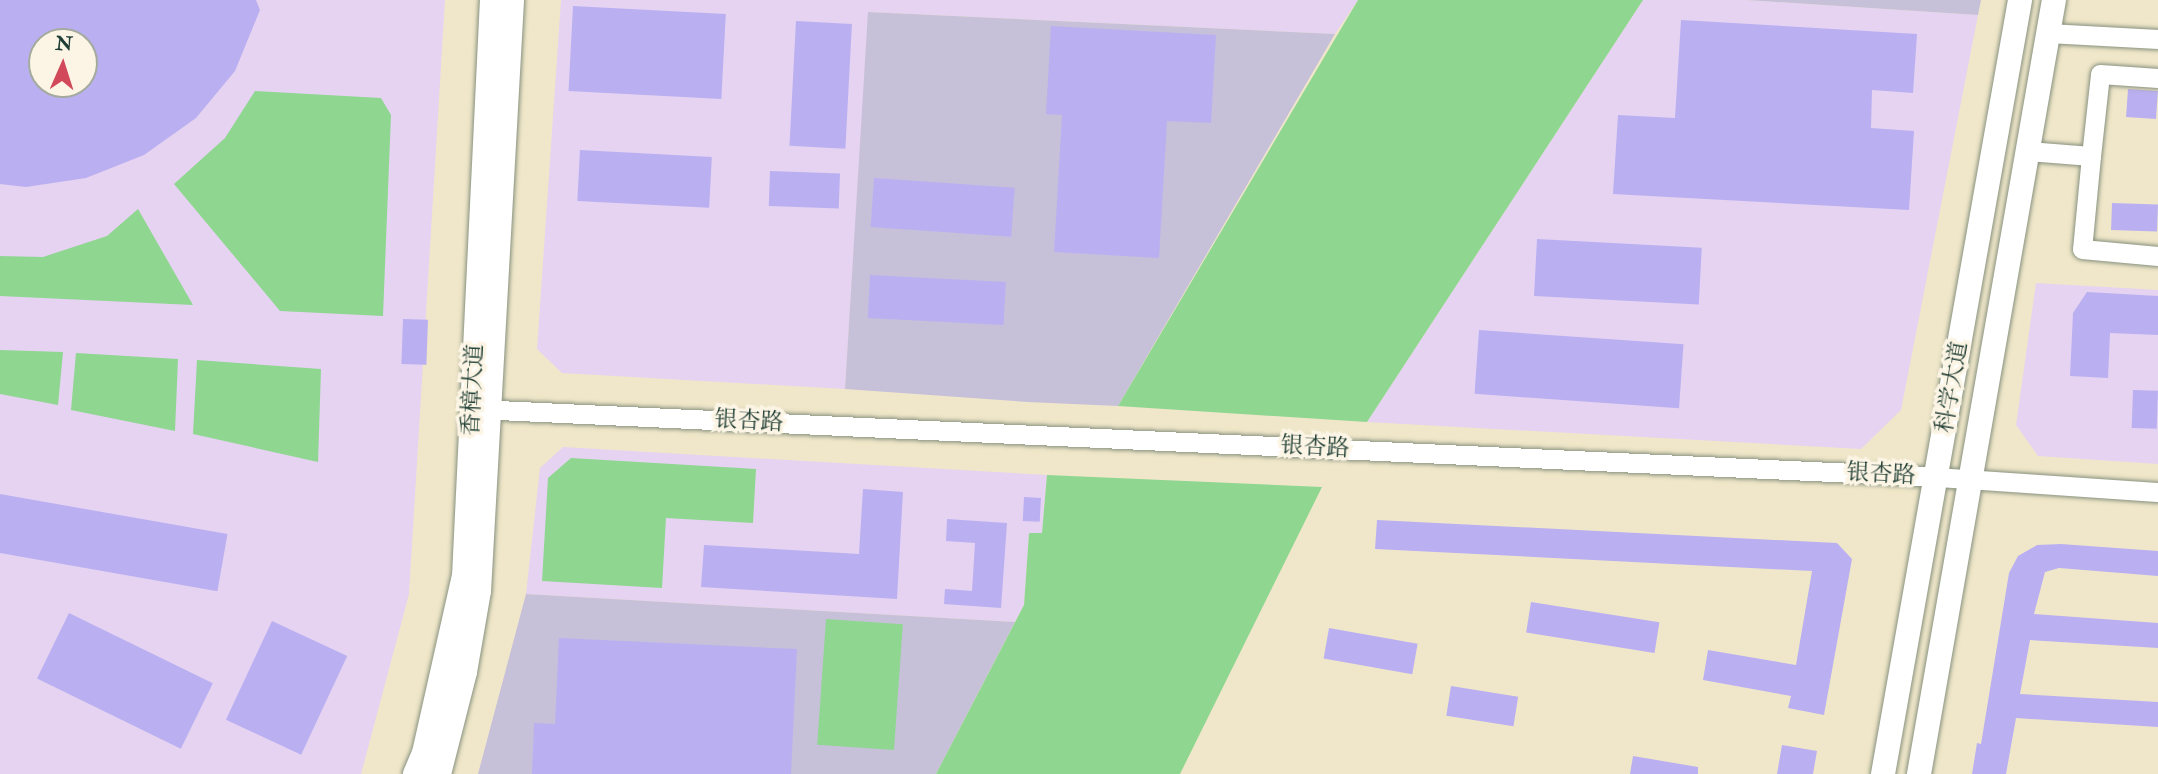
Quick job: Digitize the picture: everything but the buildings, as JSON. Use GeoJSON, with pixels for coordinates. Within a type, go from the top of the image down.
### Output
{"type":"FeatureCollection","features":[{"type":"Feature","properties":{"kind":"main road","name":"香樟大道"},"geometry":{"type":"LineString","coordinates":[[439,774],[465,672],[479,591],[492,0]]}},
{"type":"Feature","properties":{"kind":"main road","name":"香樟大道"},"geometry":{"type":"LineString","coordinates":[[415,774],[425,753],[464,576],[481,409],[512,0]]}},
{"type":"Feature","properties":{"kind":"main road","name":"科学大道"},"geometry":{"type":"LineString","coordinates":[[1883,774],[2020,0]]}},
{"type":"Feature","properties":{"kind":"main road","name":"科学大道"},"geometry":{"type":"LineString","coordinates":[[1919,774],[1973,479],[2054,0]]}},
{"type":"Feature","properties":{"kind":"street"},"geometry":{"type":"LineString","coordinates":[[2048,33],[2158,39]]}},
{"type":"Feature","properties":{"kind":"street"},"geometry":{"type":"LineString","coordinates":[[2158,78],[2099,74],[2082,249],[2158,256]]}},
{"type":"Feature","properties":{"kind":"street"},"geometry":{"type":"LineString","coordinates":[[2028,150],[2091,156]]}},
{"type":"Feature","properties":{"kind":"street","name":"银杏路"},"geometry":{"type":"LineString","coordinates":[[481,409],[1937,477],[2158,492]]}},
{"type":"Feature","properties":{"kind":"shaded area"},"geometry":{"type":"Polygon","coordinates":[[[0,0],[445,0],[409,594],[361,774],[0,774],[0,0]]]}},
{"type":"Feature","properties":{"kind":"shaded area"},"geometry":{"type":"Polygon","coordinates":[[[561,0],[1358,0],[1335,34],[869,12],[845,389],[562,373],[537,349],[561,0]]]}},
{"type":"Feature","properties":{"kind":"shaded area"},"geometry":{"type":"Polygon","coordinates":[[[1643,0],[1746,0],[1978,15],[1901,410],[1861,449],[1367,422],[1643,0]]]}},
{"type":"Feature","properties":{"kind":"shaded area"},"geometry":{"type":"Polygon","coordinates":[[[1746,0],[1981,0],[1978,15],[1746,0]]]}},
{"type":"Feature","properties":{"kind":"shaded area"},"geometry":{"type":"Polygon","coordinates":[[[868,12],[1335,34],[1118,406],[1027,402],[845,389],[868,12]]]}},
{"type":"Feature","properties":{"kind":"shaded area"},"geometry":{"type":"Polygon","coordinates":[[[2036,283],[2158,290],[2158,464],[2038,456],[2016,425],[2036,283]]]}},
{"type":"Feature","properties":{"kind":"shaded area"},"geometry":{"type":"Polygon","coordinates":[[[563,447],[1047,475],[1042,534],[1029,534],[1024,605],[1015,622],[526,594],[540,468],[563,447]]]}},
{"type":"Feature","properties":{"kind":"shaded area"},"geometry":{"type":"Polygon","coordinates":[[[526,594],[1015,622],[936,774],[478,774],[526,594]]]}},
{"type":"Feature","properties":{"kind":"green space"},"geometry":{"type":"Polygon","coordinates":[[[1358,0],[1643,0],[1367,422],[1118,406],[1358,0]]]}},
{"type":"Feature","properties":{"kind":"green space"},"geometry":{"type":"Polygon","coordinates":[[[255,91],[381,98],[391,115],[383,316],[280,311],[174,184],[225,138],[255,91]]]}},
{"type":"Feature","properties":{"kind":"green space"},"geometry":{"type":"Polygon","coordinates":[[[138,209],[193,305],[0,296],[0,256],[43,257],[107,236],[138,209]]]}},
{"type":"Feature","properties":{"kind":"green space"},"geometry":{"type":"Polygon","coordinates":[[[0,350],[63,352],[58,405],[0,394],[0,350]]]}},
{"type":"Feature","properties":{"kind":"green space"},"geometry":{"type":"Polygon","coordinates":[[[76,353],[178,359],[175,431],[71,410],[76,353]]]}},
{"type":"Feature","properties":{"kind":"green space"},"geometry":{"type":"Polygon","coordinates":[[[197,360],[321,369],[318,462],[193,434],[197,360]]]}},
{"type":"Feature","properties":{"kind":"green space"},"geometry":{"type":"Polygon","coordinates":[[[571,458],[756,469],[753,523],[666,518],[662,588],[542,581],[548,478],[571,458]]]}},
{"type":"Feature","properties":{"kind":"green space"},"geometry":{"type":"Polygon","coordinates":[[[1047,475],[1322,487],[1180,774],[936,774],[1024,605],[1029,533],[1042,533],[1047,475]]]}},
{"type":"Feature","properties":{"kind":"green space"},"geometry":{"type":"Polygon","coordinates":[[[826,619],[903,624],[894,750],[817,745],[826,619]]]}}]}
